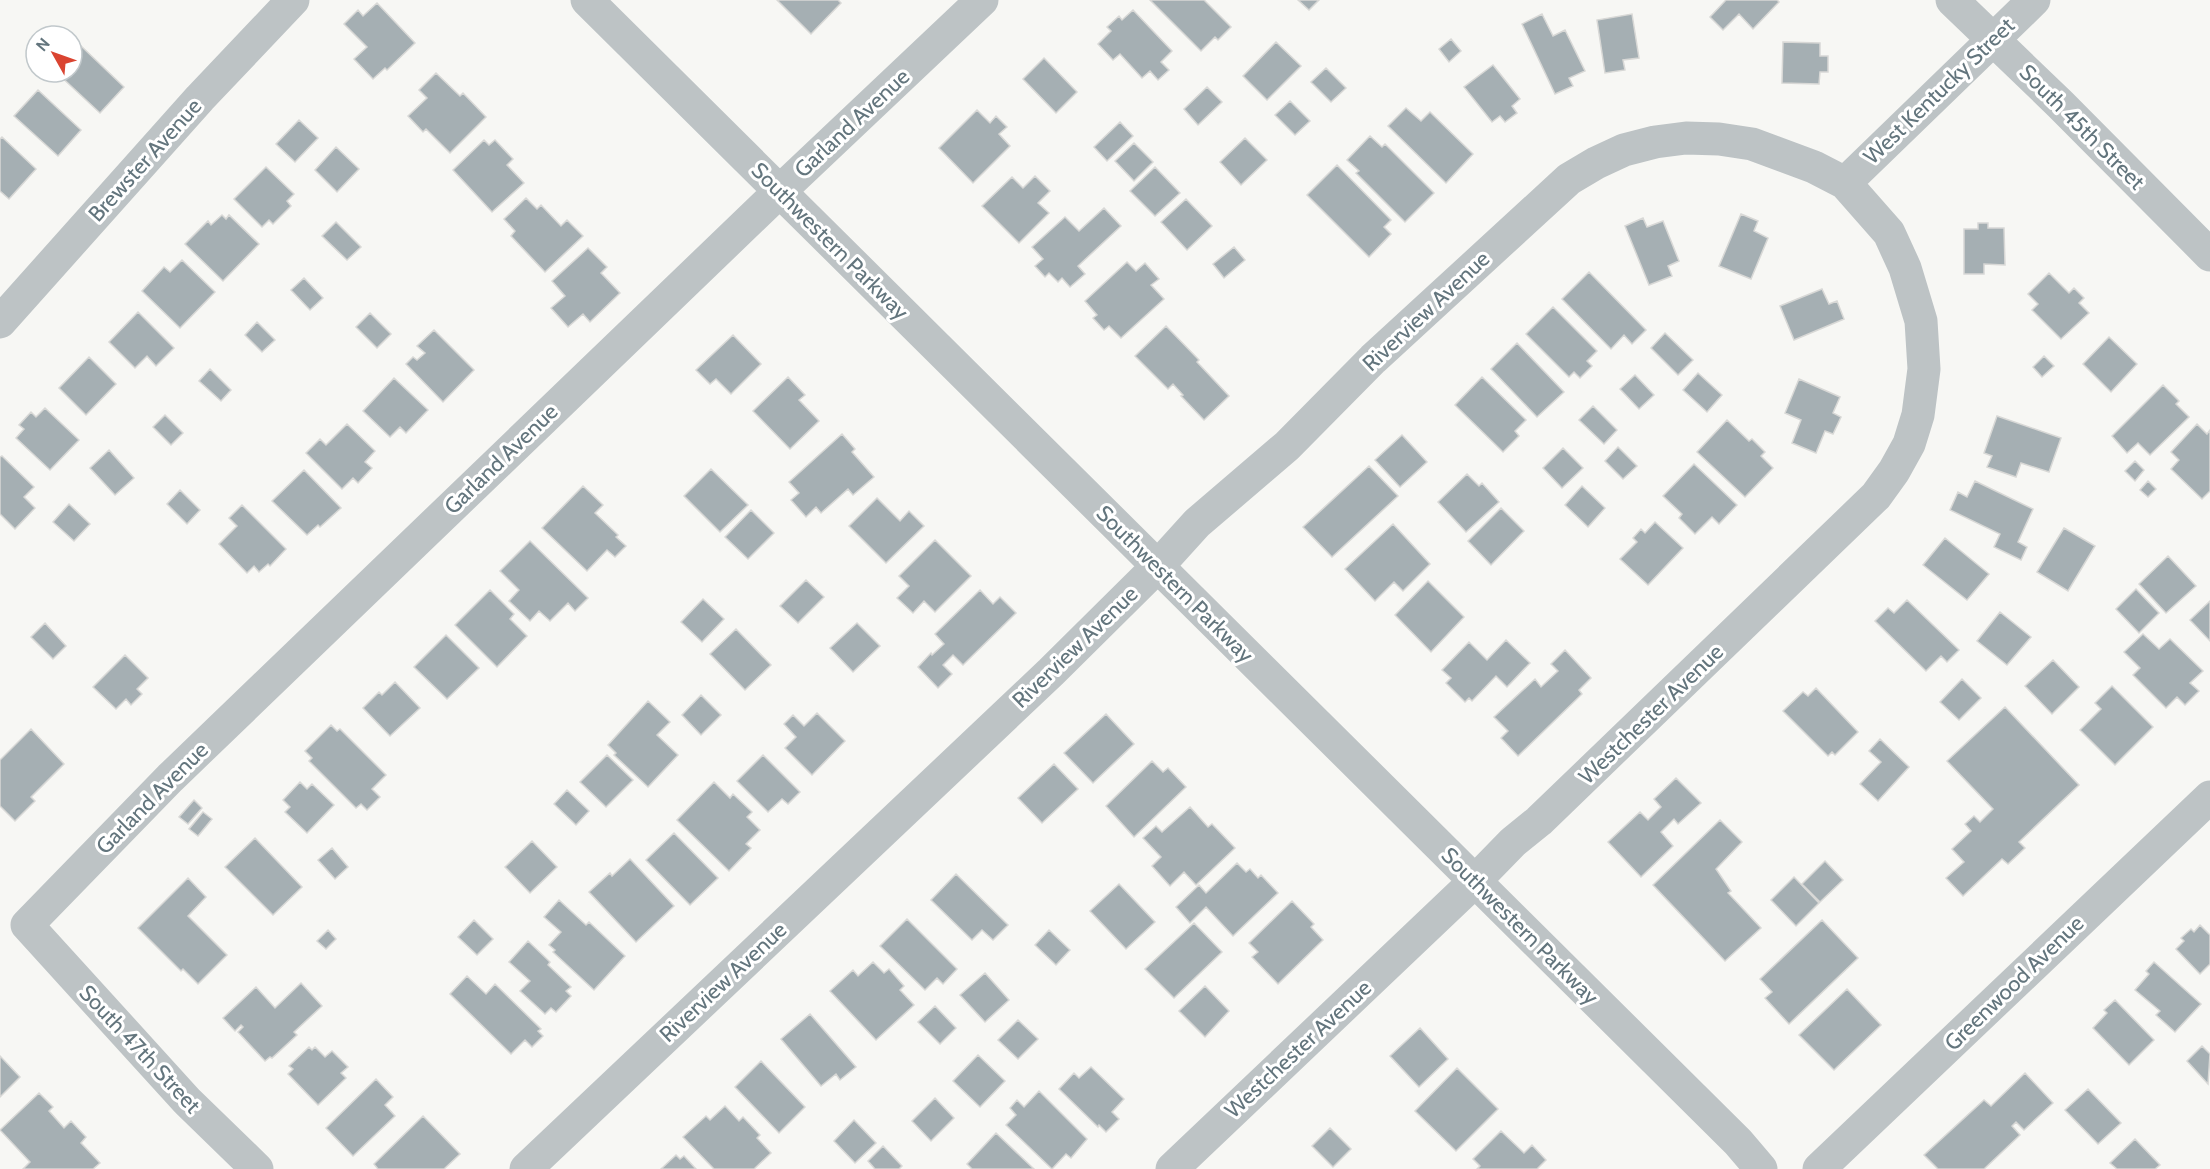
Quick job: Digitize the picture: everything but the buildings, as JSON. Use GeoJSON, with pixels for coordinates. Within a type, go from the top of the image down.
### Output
{"type":"FeatureCollection","features":[{"type":"Feature","properties":{"kind":"street","name":"Brewster Avenue"},"geometry":{"type":"LineString","coordinates":[[0,322],[200,98],[293,0]]}},
{"type":"Feature","properties":{"kind":"street","name":"Southwestern Parkway"},"geometry":{"type":"LineString","coordinates":[[587,0],[1738,1142],[1761,1169]]}},
{"type":"Feature","properties":{"kind":"street","name":"Garland Avenue"},"geometry":{"type":"LineString","coordinates":[[27,925],[170,778],[780,191],[982,0]]}},
{"type":"Feature","properties":{"kind":"street","name":"South 45th Street"},"geometry":{"type":"LineString","coordinates":[[1952,0],[2061,105],[2210,255]]}},
{"type":"Feature","properties":{"kind":"street","name":"West Kentucky Street"},"geometry":{"type":"LineString","coordinates":[[1845,183],[2034,0]]}},
{"type":"Feature","properties":{"kind":"street","name":"Riverview Avenue"},"geometry":{"type":"LineString","coordinates":[[526,1169],[1043,680],[1158,566],[1197,523],[1287,446],[1373,359],[1569,179],[1624,150],[1655,142],[1686,138],[1719,139],[1752,144],[1814,167],[1845,183]]}},
{"type":"Feature","properties":{"kind":"street","name":"Westchester Avenue"},"geometry":{"type":"LineString","coordinates":[[1172,1169],[1513,843],[1548,813],[1876,496],[1894,471],[1909,444],[1918,415],[1924,369],[1921,321],[1905,267],[1889,233],[1845,183]]}},
{"type":"Feature","properties":{"kind":"street","name":"Greenwood Avenue"},"geometry":{"type":"LineString","coordinates":[[1819,1169],[2210,797]]}},
{"type":"Feature","properties":{"kind":"street","name":"South 47th Street"},"geometry":{"type":"LineString","coordinates":[[27,925],[187,1101],[257,1169]]}}]}
